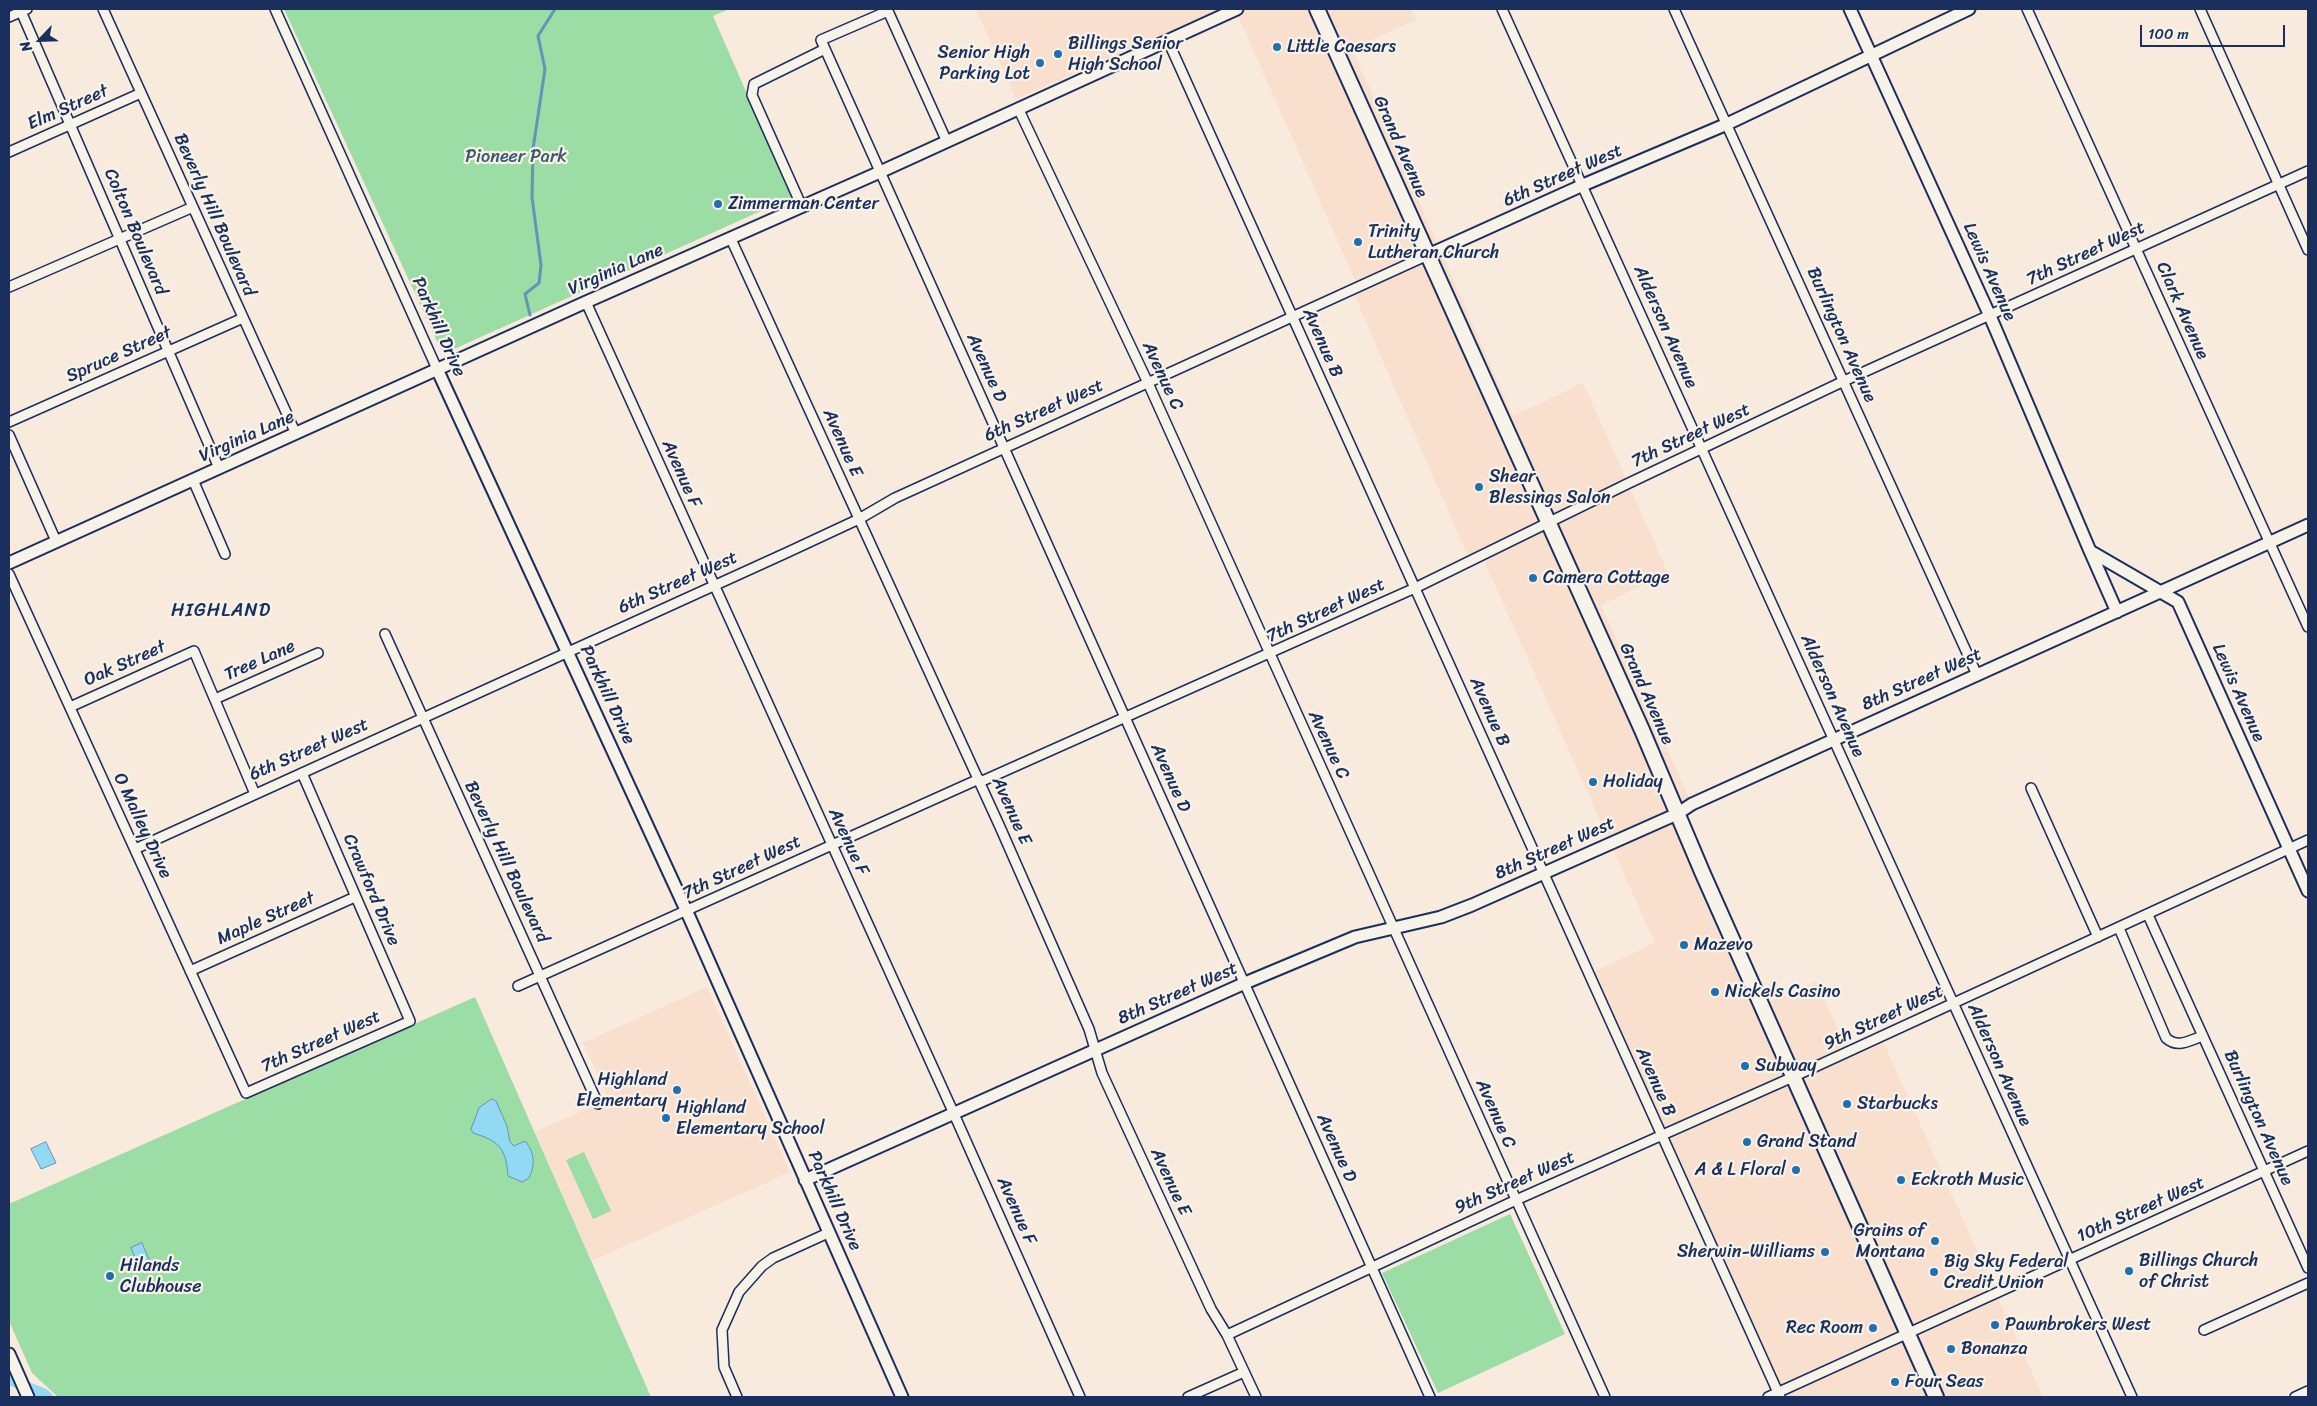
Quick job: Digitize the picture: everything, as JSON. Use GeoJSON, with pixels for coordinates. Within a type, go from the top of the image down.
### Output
{"type":"FeatureCollection","features":[{"type":"Feature","properties":{"kind":"main road","name":"Grand Avenue"},"geometry":{"type":"LineString","coordinates":[[1317,9],[1642,730],[1677,814],[1936,1397]]}},
{"type":"Feature","properties":{"kind":"street","name":"Beverly Hill Boulevard"},"geometry":{"type":"LineString","coordinates":[[103,9],[296,434]]}},
{"type":"Feature","properties":{"kind":"street","name":"Parkhill Drive"},"geometry":{"type":"LineString","coordinates":[[276,9],[437,369],[687,912],[902,1397]]}},
{"type":"Feature","properties":{"kind":"street","name":"Virginia Lane"},"geometry":{"type":"LineString","coordinates":[[9,564],[437,369],[947,142],[1237,9]]}},
{"type":"Feature","properties":{"kind":"street","name":"Alderson Avenue"},"geometry":{"type":"LineString","coordinates":[[1502,9],[2132,1397]]}},
{"type":"Feature","properties":{"kind":"street","name":"Burlington Avenue"},"geometry":{"type":"LineString","coordinates":[[1674,9],[1977,675]]}},
{"type":"Feature","properties":{"kind":"street","name":"Lewis Avenue"},"geometry":{"type":"LineString","coordinates":[[1850,9],[1990,316],[2117,612]]}},
{"type":"Feature","properties":{"kind":"street","name":"6th Street West"},"geometry":{"type":"LineString","coordinates":[[134,849],[714,587],[859,519],[895,498],[1148,382],[1582,186],[1727,124],[1871,54],[1970,9]]}},
{"type":"Feature","properties":{"kind":"street","name":"Clark Avenue"},"geometry":{"type":"LineString","coordinates":[[2027,9],[2308,627]]}},
{"type":"Feature","properties":{"kind":"street"},"geometry":{"type":"LineString","coordinates":[[2200,9],[2308,250]]}},
{"type":"Feature","properties":{"kind":"street"},"geometry":{"type":"LineString","coordinates":[[9,17],[23,10]]}},
{"type":"Feature","properties":{"kind":"street","name":"Colton Boulevard"},"geometry":{"type":"LineString","coordinates":[[23,10],[70,125],[219,468]]}},
{"type":"Feature","properties":{"kind":"street"},"geometry":{"type":"LineString","coordinates":[[802,207],[752,95],[754,84],[888,11],[947,142]]}},
{"type":"Feature","properties":{"kind":"street","name":"Avenue B"},"geometry":{"type":"LineString","coordinates":[[1168,41],[1779,1395]]}},
{"type":"Feature","properties":{"kind":"street","name":"Avenue D"},"geometry":{"type":"LineString","coordinates":[[823,45],[1430,1397]]}},
{"type":"Feature","properties":{"kind":"street","name":"Elm Street"},"geometry":{"type":"LineString","coordinates":[[9,152],[141,93]]}},
{"type":"Feature","properties":{"kind":"street","name":"Avenue C"},"geometry":{"type":"LineString","coordinates":[[1018,108],[1148,382],[1269,655],[1605,1397]]}},
{"type":"Feature","properties":{"kind":"street","name":"7th Street West"},"geometry":{"type":"LineString","coordinates":[[518,986],[687,912],[831,844],[1269,655],[1415,588],[1844,382],[2308,171]]}},
{"type":"Feature","properties":{"kind":"street"},"geometry":{"type":"LineString","coordinates":[[9,288],[193,207]]}},
{"type":"Feature","properties":{"kind":"street","name":"Avenue E"},"geometry":{"type":"LineString","coordinates":[[731,239],[980,781],[1085,1020],[1102,1073],[1211,1309],[1227,1335],[1256,1397]]}},
{"type":"Feature","properties":{"kind":"street","name":"Avenue F"},"geometry":{"type":"LineString","coordinates":[[586,302],[954,1114],[1080,1397]]}},
{"type":"Feature","properties":{"kind":"street","name":"Spruce Street"},"geometry":{"type":"LineString","coordinates":[[9,422],[243,318]]}},
{"type":"Feature","properties":{"kind":"street"},"geometry":{"type":"LineString","coordinates":[[9,435],[56,541]]}},
{"type":"Feature","properties":{"kind":"street"},"geometry":{"type":"LineString","coordinates":[[193,480],[225,554]]}},
{"type":"Feature","properties":{"kind":"street","name":"8th Street West"},"geometry":{"type":"LineString","coordinates":[[806,1180],[1245,983],[1355,937],[1441,917],[1543,873],[1677,814],[1692,804],[2161,592],[2269,541],[2308,525]]}},
{"type":"Feature","properties":{"kind":"street","name":"Lewis Avenue"},"geometry":{"type":"LineString","coordinates":[[2090,551],[2178,602],[2308,891]]}},
{"type":"Feature","properties":{"kind":"street","name":"O Malley Drive"},"geometry":{"type":"LineString","coordinates":[[9,574],[246,1093]]}},
{"type":"Feature","properties":{"kind":"street","name":"Beverly Hill Boulevard"},"geometry":{"type":"LineString","coordinates":[[385,634],[598,1104]]}},
{"type":"Feature","properties":{"kind":"street","name":"Oak Street"},"geometry":{"type":"LineString","coordinates":[[70,707],[194,651],[215,699]]}},
{"type":"Feature","properties":{"kind":"street","name":"Tree Lane"},"geometry":{"type":"LineString","coordinates":[[215,699],[318,653]]}},
{"type":"Feature","properties":{"kind":"street"},"geometry":{"type":"LineString","coordinates":[[215,699],[255,794]]}},
{"type":"Feature","properties":{"kind":"street","name":"Crawford Drive"},"geometry":{"type":"LineString","coordinates":[[302,773],[410,1021]]}},
{"type":"Feature","properties":{"kind":"street"},"geometry":{"type":"LineString","coordinates":[[2031,788],[2098,937]]}},
{"type":"Feature","properties":{"kind":"street","name":"9th Street West"},"geometry":{"type":"LineString","coordinates":[[1227,1335],[1516,1200],[1954,1004],[2308,840]]}},
{"type":"Feature","properties":{"kind":"street","name":"Maple Street"},"geometry":{"type":"LineString","coordinates":[[190,971],[355,897]]}},
{"type":"Feature","properties":{"kind":"street","name":"Burlington Avenue"},"geometry":{"type":"LineString","coordinates":[[2148,915],[2308,1268]]}},
{"type":"Feature","properties":{"kind":"street","name":"Burlington Avenue"},"geometry":{"type":"LineString","coordinates":[[2119,928],[2166,1038],[2172,1043],[2180,1044],[2203,1036]]}},
{"type":"Feature","properties":{"kind":"street","name":"7th Street West"},"geometry":{"type":"LineString","coordinates":[[246,1093],[410,1021]]}},
{"type":"Feature","properties":{"kind":"street","name":"10th Street West"},"geometry":{"type":"LineString","coordinates":[[1768,1397],[1779,1395],[2308,1151]]}},
{"type":"Feature","properties":{"kind":"street"},"geometry":{"type":"LineString","coordinates":[[738,1397],[724,1367],[722,1330],[739,1292],[762,1266],[773,1258],[828,1233]]}},
{"type":"Feature","properties":{"kind":"street"},"geometry":{"type":"LineString","coordinates":[[2204,1330],[2308,1283]]}},
{"type":"Feature","properties":{"kind":"street"},"geometry":{"type":"LineString","coordinates":[[9,1354],[28,1397]]}},
{"type":"Feature","properties":{"kind":"street"},"geometry":{"type":"LineString","coordinates":[[1188,1397],[1244,1372]]}},
{"type":"Feature","properties":{"kind":"street"},"geometry":{"type":"LineString","coordinates":[[2295,1397],[2308,1391]]}},
{"type":"Feature","properties":{"kind":"shaded area","name":"Billings Senior High School"},"geometry":{"type":"Polygon","coordinates":[[[976,9],[1223,9],[1016,99],[976,9]]]}},
{"type":"Feature","properties":{"kind":"shaded area"},"geometry":{"type":"Polygon","coordinates":[[[1235,9],[1411,9],[1416,20],[1352,49],[1513,416],[1583,383],[1668,573],[1601,605],[1692,804],[1677,814],[1761,1006],[1816,981],[1848,1052],[1881,1037],[2043,1397],[1780,1397],[1589,974],[1655,943],[1482,556],[1470,561],[1352,290],[1358,287],[1235,9]]]}},
{"type":"Feature","properties":{"kind":"shaded area","name":"Highland Elementary School"},"geometry":{"type":"Polygon","coordinates":[[[707,987],[790,1172],[591,1261],[535,1132],[609,1099],[583,1043],[707,987]]]}},
{"type":"Feature","properties":{"kind":"green space","name":"Pioneer Park"},"geometry":{"type":"Polygon","coordinates":[[[284,9],[729,9],[713,16],[792,197],[443,354],[284,9]]]}},
{"type":"Feature","properties":{"kind":"green space"},"geometry":{"type":"Polygon","coordinates":[[[475,997],[651,1397],[58,1397],[32,1373],[9,1321],[9,1204],[475,997]]]}},
{"type":"Feature","properties":{"kind":"green space"},"geometry":{"type":"Polygon","coordinates":[[[584,1152],[611,1211],[593,1219],[566,1160],[584,1152]]]}},
{"type":"Feature","properties":{"kind":"green space"},"geometry":{"type":"Polygon","coordinates":[[[1510,1214],[1565,1334],[1438,1393],[1382,1273],[1510,1214]]]}},
{"type":"Feature","properties":{"kind":"water"},"geometry":{"type":"Polygon","coordinates":[[[492,1099],[496,1101],[507,1126],[510,1142],[514,1146],[525,1141],[531,1150],[532,1168],[529,1178],[522,1182],[508,1176],[507,1166],[500,1147],[489,1139],[473,1133],[471,1129],[479,1108],[492,1099]]]}},
{"type":"Feature","properties":{"kind":"water"},"geometry":{"type":"Polygon","coordinates":[[[46,1142],[56,1163],[41,1169],[31,1149],[46,1142]]]}},
{"type":"Feature","properties":{"kind":"water"},"geometry":{"type":"Polygon","coordinates":[[[142,1243],[151,1264],[140,1269],[131,1248],[142,1243]]]}},
{"type":"Feature","properties":{"kind":"waterway"},"geometry":{"type":"LineString","coordinates":[[530,315],[525,294],[539,283],[541,265],[532,197],[533,149],[545,69],[538,36],[555,9]]}},
{"type":"Feature","properties":{"kind":"waterway"},"geometry":{"type":"LineString","coordinates":[[9,1380],[43,1393],[48,1397]]}},
{"type":"Feature","properties":{"kind":"place","name":"Little Caesars"},"geometry":{"type":"Point","coordinates":[1277,47]}},
{"type":"Feature","properties":{"kind":"place","name":"Billings Senior High School"},"geometry":{"type":"Point","coordinates":[1058,54]}},
{"type":"Feature","properties":{"kind":"place","name":"Senior High Parking Lot"},"geometry":{"type":"Point","coordinates":[1040,63]}},
{"type":"Feature","properties":{"kind":"place","name":"Zimmerman Center"},"geometry":{"type":"Point","coordinates":[718,204]}},
{"type":"Feature","properties":{"kind":"place","name":"Trinity Lutheran Church"},"geometry":{"type":"Point","coordinates":[1358,242]}},
{"type":"Feature","properties":{"kind":"place","name":"Shear Blessings Salon"},"geometry":{"type":"Point","coordinates":[1479,487]}},
{"type":"Feature","properties":{"kind":"place","name":"Camera Cottage"},"geometry":{"type":"Point","coordinates":[1533,578]}},
{"type":"Feature","properties":{"kind":"place","name":"Holiday"},"geometry":{"type":"Point","coordinates":[1593,782]}},
{"type":"Feature","properties":{"kind":"place","name":"Mazevo"},"geometry":{"type":"Point","coordinates":[1684,945]}},
{"type":"Feature","properties":{"kind":"place","name":"Nickels Casino"},"geometry":{"type":"Point","coordinates":[1715,992]}},
{"type":"Feature","properties":{"kind":"place","name":"Subway"},"geometry":{"type":"Point","coordinates":[1745,1066]}},
{"type":"Feature","properties":{"kind":"place","name":"Highland Elementary"},"geometry":{"type":"Point","coordinates":[677,1090]}},
{"type":"Feature","properties":{"kind":"place","name":"Starbucks"},"geometry":{"type":"Point","coordinates":[1847,1104]}},
{"type":"Feature","properties":{"kind":"place","name":"Highland Elementary School"},"geometry":{"type":"Point","coordinates":[666,1118]}},
{"type":"Feature","properties":{"kind":"place","name":"Grand Stand"},"geometry":{"type":"Point","coordinates":[1747,1142]}},
{"type":"Feature","properties":{"kind":"place","name":"A & L Floral"},"geometry":{"type":"Point","coordinates":[1796,1170]}},
{"type":"Feature","properties":{"kind":"place","name":"Eckroth Music"},"geometry":{"type":"Point","coordinates":[1901,1180]}},
{"type":"Feature","properties":{"kind":"place","name":"Grains of Montana"},"geometry":{"type":"Point","coordinates":[1935,1241]}},
{"type":"Feature","properties":{"kind":"place","name":"Sherwin-Williams"},"geometry":{"type":"Point","coordinates":[1825,1252]}},
{"type":"Feature","properties":{"kind":"place","name":"Billings Church of Christ"},"geometry":{"type":"Point","coordinates":[2129,1271]}},
{"type":"Feature","properties":{"kind":"place","name":"Big Sky Federal Credit Union"},"geometry":{"type":"Point","coordinates":[1934,1272]}},
{"type":"Feature","properties":{"kind":"place","name":"Hilands Clubhouse"},"geometry":{"type":"Point","coordinates":[110,1276]}},
{"type":"Feature","properties":{"kind":"place","name":"Pawnbrokers West"},"geometry":{"type":"Point","coordinates":[1995,1325]}},
{"type":"Feature","properties":{"kind":"place","name":"Rec Room"},"geometry":{"type":"Point","coordinates":[1873,1328]}},
{"type":"Feature","properties":{"kind":"place","name":"Bonanza"},"geometry":{"type":"Point","coordinates":[1951,1349]}},
{"type":"Feature","properties":{"kind":"place","name":"Four Seas"},"geometry":{"type":"Point","coordinates":[1895,1382]}},
{"type":"Feature","properties":{"kind":"district","name":"HIGHLAND"},"geometry":{"type":"Point","coordinates":[221,611]}}]}
